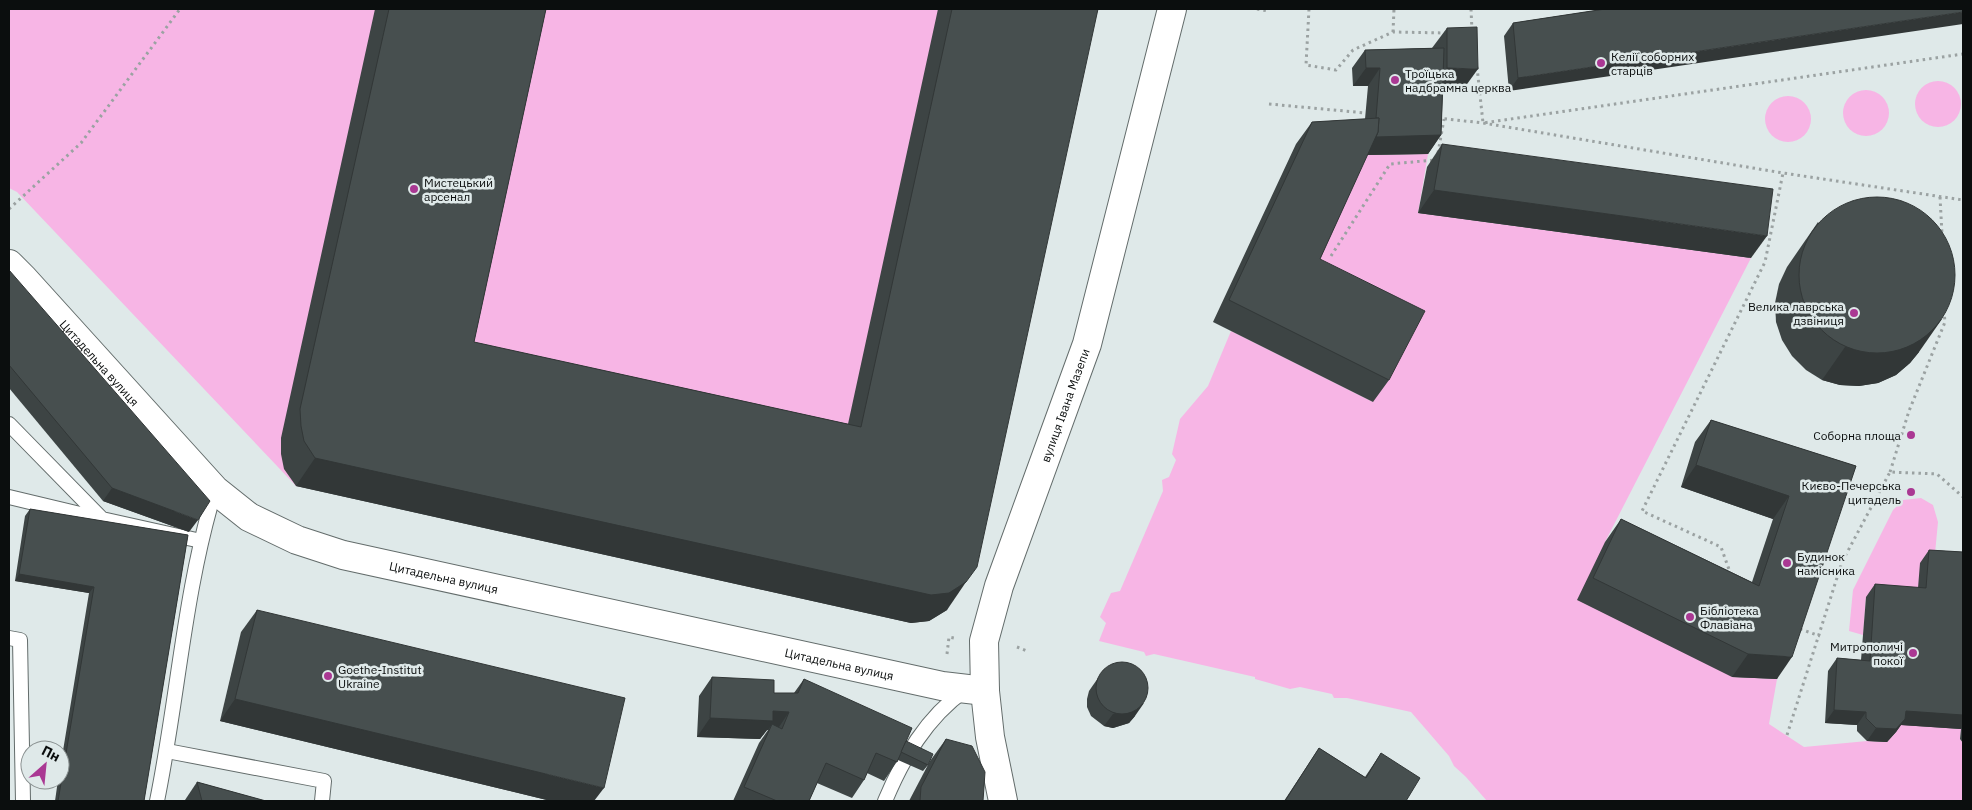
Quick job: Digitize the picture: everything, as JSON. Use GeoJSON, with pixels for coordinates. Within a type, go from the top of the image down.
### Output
{"type":"FeatureCollection","features":[{"type":"Feature","properties":{"kind":"street","name":"вулиця Івана Мазепи"},"geometry":{"type":"LineString","coordinates":[[1003,801],[990,737],[976,690],[984,641],[999,586],[1086,344],[1172,9]]}},
{"type":"Feature","properties":{"kind":"street","name":"Цитадельна вулиця"},"geometry":{"type":"LineString","coordinates":[[9,264],[215,490],[249,517],[297,540],[342,554],[942,686],[976,690]]}},
{"type":"Feature","properties":{"kind":"lane"},"geometry":{"type":"LineString","coordinates":[[9,424],[102,519]]}},
{"type":"Feature","properties":{"kind":"lane"},"geometry":{"type":"LineString","coordinates":[[157,801],[167,751],[185,619],[201,541],[215,490]]}},
{"type":"Feature","properties":{"kind":"lane"},"geometry":{"type":"LineString","coordinates":[[9,497],[201,541]]}},
{"type":"Feature","properties":{"kind":"lane"},"geometry":{"type":"LineString","coordinates":[[9,638],[20,640],[23,801]]}},
{"type":"Feature","properties":{"kind":"lane"},"geometry":{"type":"LineString","coordinates":[[884,801],[896,773],[922,730],[949,702],[976,690]]}},
{"type":"Feature","properties":{"kind":"lane"},"geometry":{"type":"LineString","coordinates":[[167,751],[324,781],[322,801]]}},
{"type":"Feature","properties":{"kind":"path"},"geometry":{"type":"LineString","coordinates":[[9,209],[80,144],[180,9]]}},
{"type":"Feature","properties":{"kind":"path"},"geometry":{"type":"LineString","coordinates":[[1257,9],[1268,11]]}},
{"type":"Feature","properties":{"kind":"path"},"geometry":{"type":"LineString","coordinates":[[1310,9],[1306,65],[1336,70],[1353,50],[1393,32],[1452,33]]}},
{"type":"Feature","properties":{"kind":"path"},"geometry":{"type":"LineString","coordinates":[[1393,32],[1394,9]]}},
{"type":"Feature","properties":{"kind":"path"},"geometry":{"type":"LineString","coordinates":[[1471,9],[1472,34]]}},
{"type":"Feature","properties":{"kind":"path"},"geometry":{"type":"LineString","coordinates":[[1483,123],[1963,54]]}},
{"type":"Feature","properties":{"kind":"path"},"geometry":{"type":"LineString","coordinates":[[1476,62],[1483,123]]}},
{"type":"Feature","properties":{"kind":"path"},"geometry":{"type":"LineString","coordinates":[[1269,104],[1366,113]]}},
{"type":"Feature","properties":{"kind":"path"},"geometry":{"type":"LineString","coordinates":[[1430,117],[1483,123],[1783,173],[1963,200]]}},
{"type":"Feature","properties":{"kind":"path"},"geometry":{"type":"LineString","coordinates":[[1331,256],[1390,164],[1437,160],[1444,119]]}},
{"type":"Feature","properties":{"kind":"path"},"geometry":{"type":"LineString","coordinates":[[1734,582],[1721,547],[1642,511],[1765,262],[1783,173]]}},
{"type":"Feature","properties":{"kind":"path"},"geometry":{"type":"LineString","coordinates":[[1940,197],[1942,235]]}},
{"type":"Feature","properties":{"kind":"path"},"geometry":{"type":"LineString","coordinates":[[1787,736],[1842,562],[1890,472],[1909,411],[1945,322],[1944,303]]}},
{"type":"Feature","properties":{"kind":"path"},"geometry":{"type":"LineString","coordinates":[[1890,472],[1937,474],[1963,497]]}},
{"type":"Feature","properties":{"kind":"path"},"geometry":{"type":"LineString","coordinates":[[1794,627],[1820,636]]}},
{"type":"Feature","properties":{"kind":"shaded area"},"geometry":{"type":"Polygon","coordinates":[[[9,9],[1085,9],[957,595],[296,486],[17,192],[9,188],[9,9]]]}},
{"type":"Feature","properties":{"kind":"shaded area"},"geometry":{"type":"Polygon","coordinates":[[[1938,81],[1951,85],[1957,91],[1961,104],[1957,117],[1951,123],[1938,127],[1925,123],[1919,117],[1915,104],[1919,91],[1925,85],[1938,81]]]}},
{"type":"Feature","properties":{"kind":"shaded area"},"geometry":{"type":"Polygon","coordinates":[[[1866,90],[1879,94],[1885,100],[1889,113],[1885,126],[1879,132],[1866,136],[1853,132],[1847,126],[1843,113],[1847,100],[1853,94],[1866,90]]]}},
{"type":"Feature","properties":{"kind":"shaded area"},"geometry":{"type":"Polygon","coordinates":[[[1788,96],[1801,100],[1807,106],[1811,119],[1807,132],[1801,138],[1788,142],[1775,138],[1769,132],[1765,119],[1769,106],[1775,100],[1788,96]]]}},
{"type":"Feature","properties":{"kind":"shaded area"},"geometry":{"type":"Polygon","coordinates":[[[1428,154],[1418,213],[1751,258],[1605,542],[1732,677],[1777,679],[1769,724],[1804,747],[1867,741],[1887,742],[1896,732],[1897,724],[1961,729],[1960,739],[1963,743],[1963,801],[1487,801],[1454,766],[1449,756],[1411,712],[1347,698],[1334,698],[1332,694],[1300,687],[1290,689],[1255,679],[1255,677],[1154,654],[1146,656],[1144,652],[1099,641],[1106,623],[1100,617],[1111,593],[1120,591],[1163,491],[1162,480],[1169,477],[1176,460],[1172,454],[1180,419],[1208,386],[1231,331],[1373,402],[1305,282],[1362,155],[1428,154]]]}},
{"type":"Feature","properties":{"kind":"shaded area"},"geometry":{"type":"Polygon","coordinates":[[[1921,498],[1933,505],[1938,522],[1934,564],[1917,601],[1866,597],[1863,635],[1849,631],[1853,590],[1893,510],[1903,500],[1921,498]]]}},
{"type":"Feature","properties":{"kind":"building","name":"Мистецький арсенал"},"geometry":{"type":"Polygon","coordinates":[[[389,9],[546,9],[474,342],[861,427],[952,9],[1098,9],[977,567],[966,582],[949,593],[931,595],[315,458],[304,441],[300,409],[389,9]]]}},
{"type":"Feature","properties":{"kind":"building","name":"Келії соборних старців"},"geometry":{"type":"Polygon","coordinates":[[[1605,9],[1963,9],[1963,12],[1518,78],[1513,23],[1605,9]]]}},
{"type":"Feature","properties":{"kind":"building"},"geometry":{"type":"Polygon","coordinates":[[[1477,27],[1478,69],[1447,68],[1447,28],[1477,27]]]}},
{"type":"Feature","properties":{"kind":"building"},"geometry":{"type":"Polygon","coordinates":[[[1444,48],[1441,135],[1376,137],[1379,118],[1376,118],[1380,68],[1366,68],[1365,50],[1444,48]]]}},
{"type":"Feature","properties":{"kind":"building"},"geometry":{"type":"Polygon","coordinates":[[[1379,118],[1378,132],[1320,259],[1425,311],[1389,380],[1229,300],[1312,122],[1379,118]]]}},
{"type":"Feature","properties":{"kind":"building"},"geometry":{"type":"Polygon","coordinates":[[[1442,144],[1773,189],[1767,236],[1434,190],[1442,144]]]}},
{"type":"Feature","properties":{"kind":"building","name":"Велика лаврська дзвіниця"},"geometry":{"type":"Polygon","coordinates":[[[1869,197],[1885,197],[1900,200],[1914,206],[1927,214],[1938,225],[1952,252],[1955,275],[1954,290],[1946,312],[1938,325],[1927,336],[1900,350],[1885,353],[1869,353],[1854,350],[1840,344],[1827,336],[1816,325],[1802,298],[1799,283],[1799,267],[1802,252],[1808,238],[1816,225],[1827,214],[1854,200],[1869,197]]]}},
{"type":"Feature","properties":{"kind":"building"},"geometry":{"type":"Polygon","coordinates":[[[9,270],[210,501],[198,520],[112,488],[9,365],[9,270]]]}},
{"type":"Feature","properties":{"kind":"building"},"geometry":{"type":"Polygon","coordinates":[[[1711,420],[1856,466],[1792,657],[1748,654],[1593,578],[1621,519],[1759,586],[1789,496],[1696,465],[1711,420]]]}},
{"type":"Feature","properties":{"kind":"building"},"geometry":{"type":"Polygon","coordinates":[[[30,509],[188,535],[144,801],[58,801],[60,790],[70,790],[70,740],[68,740],[94,587],[19,574],[30,509]]]}},
{"type":"Feature","properties":{"kind":"building","name":"Митрополичі покої"},"geometry":{"type":"Polygon","coordinates":[[[1929,550],[1963,552],[1963,715],[1906,711],[1905,719],[1896,729],[1876,728],[1866,718],[1866,712],[1834,710],[1837,658],[1870,661],[1875,584],[1926,588],[1929,550]]]}},
{"type":"Feature","properties":{"kind":"building","name":"Goethe-Institut Ukraine"},"geometry":{"type":"Polygon","coordinates":[[[257,610],[625,698],[604,788],[235,699],[257,610]]]}},
{"type":"Feature","properties":{"kind":"building"},"geometry":{"type":"Polygon","coordinates":[[[1117,662],[1127,662],[1136,666],[1144,674],[1148,688],[1144,702],[1136,710],[1127,714],[1117,714],[1108,710],[1100,702],[1096,693],[1096,683],[1100,674],[1108,666],[1117,662]]]}},
{"type":"Feature","properties":{"kind":"building"},"geometry":{"type":"Polygon","coordinates":[[[712,677],[774,680],[774,693],[798,693],[804,679],[912,728],[897,762],[876,753],[864,780],[826,763],[809,801],[777,801],[744,787],[772,724],[782,729],[789,712],[773,711],[773,721],[710,718],[712,677]]]}},
{"type":"Feature","properties":{"kind":"building"},"geometry":{"type":"Polygon","coordinates":[[[946,739],[972,746],[985,772],[983,801],[920,801],[921,787],[946,739]]]}},
{"type":"Feature","properties":{"kind":"building"},"geometry":{"type":"Polygon","coordinates":[[[906,741],[933,754],[928,765],[901,752],[906,741]]]}},
{"type":"Feature","properties":{"kind":"building"},"geometry":{"type":"Polygon","coordinates":[[[1319,748],[1366,778],[1381,753],[1420,778],[1406,801],[1285,801],[1319,748]]]}},
{"type":"Feature","properties":{"kind":"building"},"geometry":{"type":"Polygon","coordinates":[[[197,782],[266,801],[202,801],[197,782]]]}},
{"type":"Feature","properties":{"kind":"place","name":"Келії соборних старців"},"geometry":{"type":"Point","coordinates":[1601,63]}},
{"type":"Feature","properties":{"kind":"place","name":"Троїцька надбрамна церква"},"geometry":{"type":"Point","coordinates":[1395,80]}},
{"type":"Feature","properties":{"kind":"place","name":"Мистецький арсенал"},"geometry":{"type":"Point","coordinates":[414,189]}},
{"type":"Feature","properties":{"kind":"place","name":"Велика лаврська дзвіниця"},"geometry":{"type":"Point","coordinates":[1854,313]}},
{"type":"Feature","properties":{"kind":"place","name":"Соборна площа"},"geometry":{"type":"Point","coordinates":[1911,435]}},
{"type":"Feature","properties":{"kind":"place","name":"Києво-Печерська цитадель"},"geometry":{"type":"Point","coordinates":[1911,492]}},
{"type":"Feature","properties":{"kind":"place","name":"Будинок намісника"},"geometry":{"type":"Point","coordinates":[1787,563]}},
{"type":"Feature","properties":{"kind":"place","name":"Бібліотека Флавіана"},"geometry":{"type":"Point","coordinates":[1690,617]}},
{"type":"Feature","properties":{"kind":"place","name":"Митрополичі покої"},"geometry":{"type":"Point","coordinates":[1913,653]}},
{"type":"Feature","properties":{"kind":"place","name":"Goethe-Institut Ukraine"},"geometry":{"type":"Point","coordinates":[328,676]}}]}
